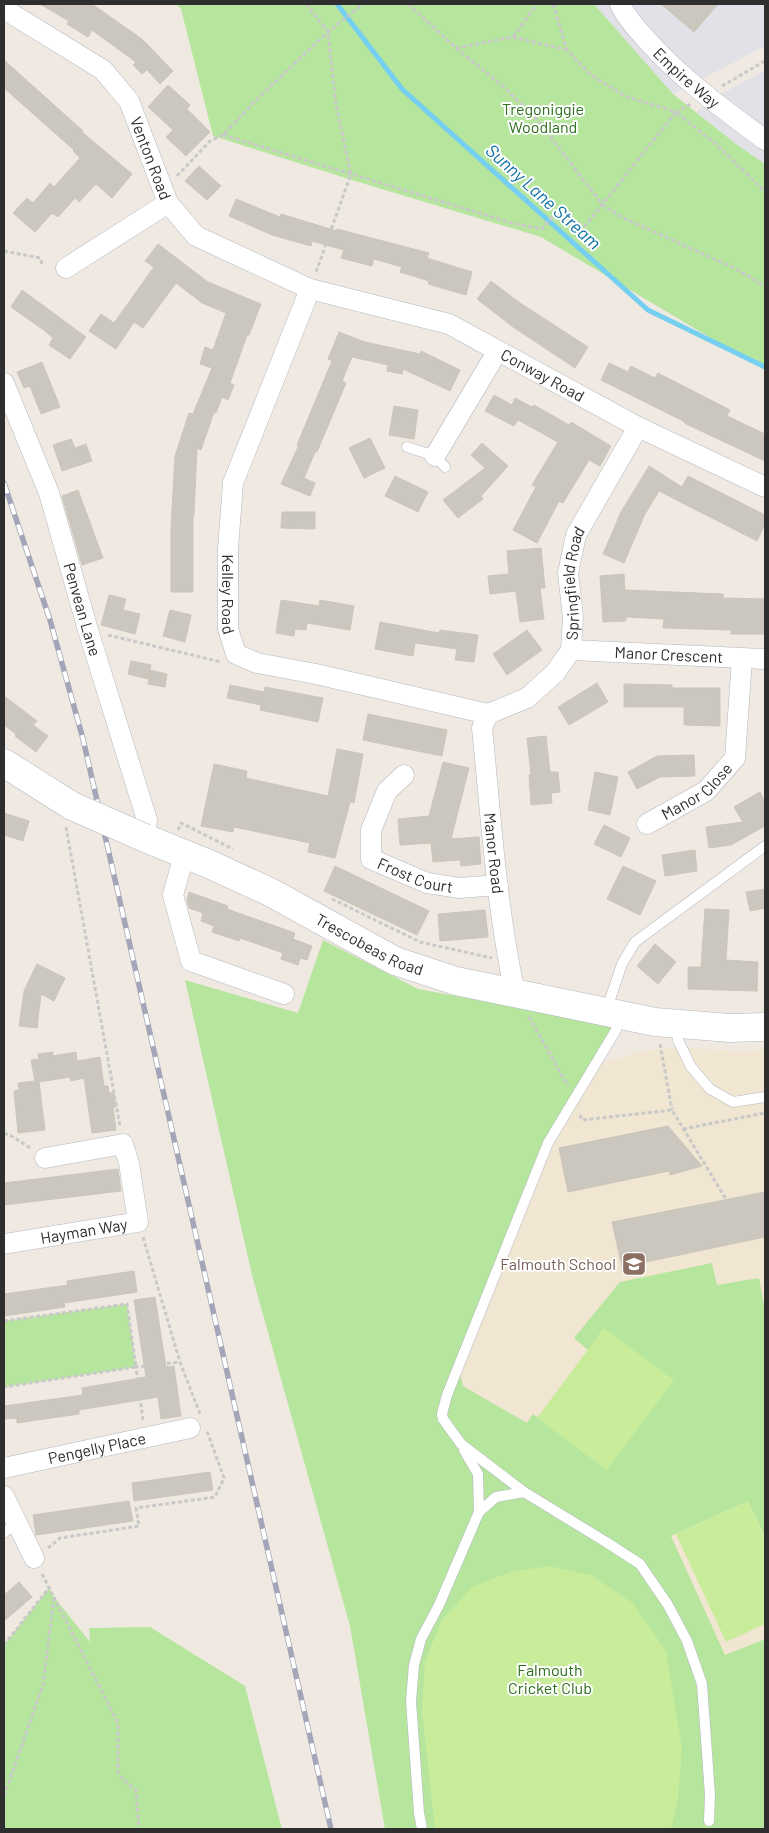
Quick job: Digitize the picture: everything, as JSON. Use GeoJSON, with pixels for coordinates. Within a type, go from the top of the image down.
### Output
{"type":"FeatureCollection","features":[{"type":"Feature","properties":{"kind":"street","name":"Empire Way"},"geometry":{"type":"LineString","coordinates":[[620,4],[625,15],[660,55],[705,96],[765,140]]}},
{"type":"Feature","properties":{"kind":"street","name":"Venton Road"},"geometry":{"type":"LineString","coordinates":[[4,8],[102,70],[129,101],[166,196],[196,236],[310,289]]}},
{"type":"Feature","properties":{"kind":"street"},"geometry":{"type":"LineString","coordinates":[[66,268],[166,196]]}},
{"type":"Feature","properties":{"kind":"street","name":"Conway Road"},"geometry":{"type":"LineString","coordinates":[[310,289],[449,324],[497,352],[638,427],[765,487]]}},
{"type":"Feature","properties":{"kind":"street","name":"Kelley Road"},"geometry":{"type":"LineString","coordinates":[[310,289],[233,483],[228,549],[228,629],[236,654],[256,663],[316,674],[488,714]]}},
{"type":"Feature","properties":{"kind":"street"},"geometry":{"type":"LineString","coordinates":[[440,461],[497,352]]}},
{"type":"Feature","properties":{"kind":"street","name":"Penvean Lane"},"geometry":{"type":"LineString","coordinates":[[4,384],[49,493],[88,630],[147,820],[146,838]]}},
{"type":"Feature","properties":{"kind":"street","name":"Springfield Road"},"geometry":{"type":"LineString","coordinates":[[488,714],[527,698],[555,674],[571,650],[573,617],[568,573],[576,535],[638,427]]}},
{"type":"Feature","properties":{"kind":"street","name":"Manor Crescent"},"geometry":{"type":"LineString","coordinates":[[571,650],[765,659]]}},
{"type":"Feature","properties":{"kind":"street","name":"Manor Close"},"geometry":{"type":"LineString","coordinates":[[647,824],[706,791],[735,758],[742,659]]}},
{"type":"Feature","properties":{"kind":"street","name":"Manor Road"},"geometry":{"type":"LineString","coordinates":[[488,714],[482,728],[498,885],[508,962],[515,993]]}},
{"type":"Feature","properties":{"kind":"street","name":"Trescobeas Road"},"geometry":{"type":"LineString","coordinates":[[4,763],[67,803],[270,892],[395,961],[456,981],[612,1014],[665,1022],[730,1028],[765,1028]]}},
{"type":"Feature","properties":{"kind":"street","name":"Frost Court"},"geometry":{"type":"LineString","coordinates":[[404,775],[387,791],[371,830],[371,860],[427,882],[460,888],[498,885]]}},
{"type":"Feature","properties":{"kind":"street"},"geometry":{"type":"LineString","coordinates":[[177,852],[173,895],[190,960],[284,994]]}},
{"type":"Feature","properties":{"kind":"street"},"geometry":{"type":"LineString","coordinates":[[45,1158],[123,1144]]}},
{"type":"Feature","properties":{"kind":"street","name":"Hayman Way"},"geometry":{"type":"LineString","coordinates":[[4,1244],[138,1222],[129,1163],[123,1144]]}},
{"type":"Feature","properties":{"kind":"street","name":"Pengelly Place"},"geometry":{"type":"LineString","coordinates":[[4,1468],[145,1438],[199,1423]]}},
{"type":"Feature","properties":{"kind":"street"},"geometry":{"type":"LineString","coordinates":[[4,1496],[10,1527],[34,1558]]}},
{"type":"Feature","properties":{"kind":"lane"},"geometry":{"type":"LineString","coordinates":[[408,447],[440,461]]}},
{"type":"Feature","properties":{"kind":"lane"},"geometry":{"type":"LineString","coordinates":[[422,1829],[419,1813],[411,1701],[414,1665],[421,1639],[439,1605],[479,1512],[478,1474],[443,1419],[442,1414],[446,1395],[548,1143],[616,1030],[612,1014],[622,964],[635,942],[765,846]]}},
{"type":"Feature","properties":{"kind":"lane"},"geometry":{"type":"LineString","coordinates":[[665,1022],[678,1040],[691,1067],[710,1089],[733,1102],[765,1097]]}},
{"type":"Feature","properties":{"kind":"lane"},"geometry":{"type":"LineString","coordinates":[[460,1444],[524,1492],[640,1564],[668,1604],[687,1641],[702,1684],[710,1795],[709,1821]]}},
{"type":"Feature","properties":{"kind":"lane"},"geometry":{"type":"LineString","coordinates":[[479,1512],[496,1497],[524,1492]]}},
{"type":"Feature","properties":{"kind":"path"},"geometry":{"type":"LineString","coordinates":[[306,4],[328,32],[336,105],[351,174],[310,289]]}},
{"type":"Feature","properties":{"kind":"path"},"geometry":{"type":"LineString","coordinates":[[166,196],[210,141],[223,134],[328,32],[363,4]]}},
{"type":"Feature","properties":{"kind":"path"},"geometry":{"type":"LineString","coordinates":[[408,4],[456,48],[505,88],[538,121],[603,205],[623,218],[730,266],[765,287]]}},
{"type":"Feature","properties":{"kind":"path"},"geometry":{"type":"LineString","coordinates":[[513,37],[537,4]]}},
{"type":"Feature","properties":{"kind":"path"},"geometry":{"type":"LineString","coordinates":[[553,4],[567,50],[591,75],[625,96],[676,112],[717,145],[765,192]]}},
{"type":"Feature","properties":{"kind":"path"},"geometry":{"type":"LineString","coordinates":[[456,48],[513,37],[567,50]]}},
{"type":"Feature","properties":{"kind":"path"},"geometry":{"type":"LineString","coordinates":[[223,134],[512,223],[542,229],[555,214],[585,226],[676,112],[765,62]]}},
{"type":"Feature","properties":{"kind":"path"},"geometry":{"type":"LineString","coordinates":[[4,251],[40,258],[42,264]]}},
{"type":"Feature","properties":{"kind":"path"},"geometry":{"type":"LineString","coordinates":[[88,630],[226,664],[236,654]]}},
{"type":"Feature","properties":{"kind":"path"},"geometry":{"type":"LineString","coordinates":[[67,803],[123,1144]]}},
{"type":"Feature","properties":{"kind":"path"},"geometry":{"type":"LineString","coordinates":[[177,852],[181,822],[242,854]]}},
{"type":"Feature","properties":{"kind":"path"},"geometry":{"type":"LineString","coordinates":[[328,897],[420,942],[508,962]]}},
{"type":"Feature","properties":{"kind":"path"},"geometry":{"type":"LineString","coordinates":[[515,993],[574,1098],[582,1120],[672,1110]]}},
{"type":"Feature","properties":{"kind":"path"},"geometry":{"type":"LineString","coordinates":[[665,1022],[672,1110],[726,1199]]}},
{"type":"Feature","properties":{"kind":"path"},"geometry":{"type":"LineString","coordinates":[[683,1129],[765,1113]]}},
{"type":"Feature","properties":{"kind":"path"},"geometry":{"type":"LineString","coordinates":[[4,1134],[8,1134],[45,1158]]}},
{"type":"Feature","properties":{"kind":"path"},"geometry":{"type":"LineString","coordinates":[[138,1222],[199,1423],[224,1478],[215,1497],[136,1508],[139,1526],[60,1538],[34,1558],[118,1723],[118,1774],[136,1790],[139,1829]]}},
{"type":"Feature","properties":{"kind":"path"},"geometry":{"type":"LineString","coordinates":[[4,1321],[127,1304],[145,1438]]}},
{"type":"Feature","properties":{"kind":"path"},"geometry":{"type":"LineString","coordinates":[[4,1387],[180,1362]]}},
{"type":"Feature","properties":{"kind":"path"},"geometry":{"type":"LineString","coordinates":[[4,1645],[49,1588]]}},
{"type":"Feature","properties":{"kind":"path"},"geometry":{"type":"LineString","coordinates":[[4,1796],[43,1685],[54,1597]]}},
{"type":"Feature","properties":{"kind":"shaded area"},"geometry":{"type":"Polygon","coordinates":[[[594,4],[765,4],[765,46],[673,94],[594,4]]]}},
{"type":"Feature","properties":{"kind":"shaded area"},"geometry":{"type":"Polygon","coordinates":[[[765,70],[765,164],[696,112],[725,92],[765,70]]]}},
{"type":"Feature","properties":{"kind":"shaded area","name":"Falmouth School"},"geometry":{"type":"Polygon","coordinates":[[[677,1047],[749,1052],[765,1049],[765,1639],[725,1656],[671,1536],[527,1423],[463,1386],[460,1371],[546,1156],[602,1063],[643,1051],[677,1047]]]}},
{"type":"Feature","properties":{"kind":"green space","name":"Tregoniggie Woodland"},"geometry":{"type":"Polygon","coordinates":[[[176,4],[594,4],[673,94],[736,144],[765,164],[765,370],[541,237],[213,136],[181,9],[176,4]]]}},
{"type":"Feature","properties":{"kind":"green space","name":"Falmouth Cricket Club"},"geometry":{"type":"Polygon","coordinates":[[[323,940],[418,989],[530,1010],[619,1015],[548,1143],[460,1371],[463,1386],[527,1423],[533,1414],[607,1470],[604,1328],[588,1350],[574,1338],[620,1282],[712,1263],[717,1285],[759,1278],[765,1311],[765,1537],[748,1501],[671,1536],[725,1655],[765,1639],[765,1829],[385,1829],[350,1626],[252,1275],[185,980],[298,1013],[323,940]]]}},
{"type":"Feature","properties":{"kind":"green space"},"geometry":{"type":"Polygon","coordinates":[[[127,1304],[136,1367],[4,1387],[4,1321],[127,1304]]]}},
{"type":"Feature","properties":{"kind":"green space"},"geometry":{"type":"Polygon","coordinates":[[[604,1328],[674,1380],[607,1470],[537,1418],[604,1328]]]}},
{"type":"Feature","properties":{"kind":"green space"},"geometry":{"type":"Polygon","coordinates":[[[748,1501],[765,1538],[765,1624],[726,1642],[676,1534],[748,1501]]]}},
{"type":"Feature","properties":{"kind":"green space","name":"Falmouth Cricket Club"},"geometry":{"type":"Polygon","coordinates":[[[549,1566],[591,1575],[633,1603],[666,1651],[682,1748],[678,1800],[671,1829],[435,1829],[422,1710],[425,1661],[442,1620],[472,1587],[510,1572],[549,1566]]]}},
{"type":"Feature","properties":{"kind":"green space"},"geometry":{"type":"Polygon","coordinates":[[[49,1588],[90,1642],[89,1628],[150,1627],[245,1686],[282,1829],[4,1829],[4,1645],[49,1588]]]}},
{"type":"Feature","properties":{"kind":"building"},"geometry":{"type":"Polygon","coordinates":[[[40,4],[92,4],[142,39],[173,71],[160,84],[147,70],[142,74],[133,65],[136,62],[92,30],[88,37],[67,24],[69,21],[40,4]]]}},
{"type":"Feature","properties":{"kind":"building"},"geometry":{"type":"Polygon","coordinates":[[[661,4],[718,4],[694,32],[661,4]]]}},
{"type":"Feature","properties":{"kind":"building"},"geometry":{"type":"Polygon","coordinates":[[[4,60],[82,132],[132,174],[112,198],[96,184],[79,202],[75,198],[58,217],[52,213],[35,232],[13,213],[27,198],[33,203],[50,183],[54,187],[80,158],[74,150],[4,88],[4,60]]]}},
{"type":"Feature","properties":{"kind":"building"},"geometry":{"type":"Polygon","coordinates":[[[168,85],[190,105],[187,109],[210,132],[186,156],[166,137],[173,130],[148,107],[168,85]]]}},
{"type":"Feature","properties":{"kind":"building"},"geometry":{"type":"Polygon","coordinates":[[[199,166],[221,186],[207,200],[185,181],[199,166]]]}},
{"type":"Feature","properties":{"kind":"building"},"geometry":{"type":"Polygon","coordinates":[[[236,199],[280,217],[281,214],[337,231],[337,229],[429,253],[427,258],[472,272],[466,295],[428,284],[429,281],[400,272],[402,267],[374,259],[372,266],[341,258],[344,250],[312,241],[311,246],[272,235],[229,216],[236,199]]]}},
{"type":"Feature","properties":{"kind":"building"},"geometry":{"type":"Polygon","coordinates":[[[158,244],[208,282],[261,304],[249,335],[247,335],[230,383],[234,385],[228,400],[222,397],[216,413],[214,412],[201,450],[197,448],[193,515],[193,592],[171,592],[171,529],[175,456],[189,413],[193,414],[212,368],[200,364],[205,347],[213,350],[226,313],[202,303],[176,283],[143,328],[134,322],[116,349],[89,331],[101,314],[114,323],[154,267],[145,261],[158,244]]]}},
{"type":"Feature","properties":{"kind":"building"},"geometry":{"type":"Polygon","coordinates":[[[491,281],[520,303],[588,347],[575,368],[513,327],[477,299],[491,281]]]}},
{"type":"Feature","properties":{"kind":"building"},"geometry":{"type":"Polygon","coordinates":[[[22,290],[86,337],[70,359],[49,345],[53,338],[11,307],[22,290]]]}},
{"type":"Feature","properties":{"kind":"building"},"geometry":{"type":"Polygon","coordinates":[[[339,332],[365,342],[420,354],[421,351],[460,370],[450,391],[403,369],[402,374],[387,371],[388,365],[352,357],[342,381],[346,383],[304,478],[315,483],[310,496],[281,484],[299,445],[297,445],[332,361],[328,359],[339,332]]]}},
{"type":"Feature","properties":{"kind":"building"},"geometry":{"type":"Polygon","coordinates":[[[42,362],[60,407],[41,414],[30,386],[24,388],[17,372],[42,362]]]}},
{"type":"Feature","properties":{"kind":"building"},"geometry":{"type":"Polygon","coordinates":[[[609,363],[628,372],[631,366],[655,378],[658,373],[730,410],[727,416],[765,434],[765,461],[684,423],[601,380],[609,363]]]}},
{"type":"Feature","properties":{"kind":"building"},"geometry":{"type":"Polygon","coordinates":[[[494,395],[512,405],[515,398],[532,407],[534,405],[569,425],[571,422],[611,446],[600,466],[589,460],[563,503],[559,501],[537,543],[513,530],[536,487],[532,485],[558,442],[518,420],[514,426],[485,411],[494,395]]]}},
{"type":"Feature","properties":{"kind":"building"},"geometry":{"type":"Polygon","coordinates":[[[394,406],[418,410],[414,439],[389,435],[394,406]]]}},
{"type":"Feature","properties":{"kind":"building"},"geometry":{"type":"Polygon","coordinates":[[[370,438],[385,468],[364,478],[349,448],[370,438]]]}},
{"type":"Feature","properties":{"kind":"building"},"geometry":{"type":"Polygon","coordinates":[[[71,439],[75,448],[86,444],[92,461],[62,471],[53,445],[71,439]]]}},
{"type":"Feature","properties":{"kind":"building"},"geometry":{"type":"Polygon","coordinates":[[[482,443],[508,466],[481,496],[483,499],[458,518],[443,500],[485,468],[471,455],[482,443]]]}},
{"type":"Feature","properties":{"kind":"building"},"geometry":{"type":"Polygon","coordinates":[[[649,466],[682,487],[688,476],[765,515],[765,524],[757,541],[659,491],[644,516],[624,563],[603,554],[621,512],[649,466]]]}},
{"type":"Feature","properties":{"kind":"building"},"geometry":{"type":"Polygon","coordinates":[[[395,476],[428,492],[418,512],[385,496],[395,476]]]}},
{"type":"Feature","properties":{"kind":"building"},"geometry":{"type":"Polygon","coordinates":[[[78,490],[103,558],[82,565],[62,496],[78,490]]]}},
{"type":"Feature","properties":{"kind":"building"},"geometry":{"type":"Polygon","coordinates":[[[282,512],[315,512],[315,529],[281,528],[282,512]]]}},
{"type":"Feature","properties":{"kind":"building"},"geometry":{"type":"Polygon","coordinates":[[[541,548],[545,588],[540,588],[544,619],[520,622],[516,591],[490,594],[488,576],[509,574],[507,551],[541,548]]]}},
{"type":"Feature","properties":{"kind":"building"},"geometry":{"type":"Polygon","coordinates":[[[624,574],[625,590],[723,594],[723,598],[765,599],[765,634],[731,634],[731,630],[663,628],[664,619],[626,617],[626,621],[603,622],[600,576],[624,574]]]}},
{"type":"Feature","properties":{"kind":"building"},"geometry":{"type":"Polygon","coordinates":[[[109,595],[126,599],[123,610],[140,614],[135,634],[101,625],[109,595]]]}},
{"type":"Feature","properties":{"kind":"building"},"geometry":{"type":"Polygon","coordinates":[[[281,600],[319,606],[320,600],[354,606],[350,630],[307,623],[306,630],[295,629],[294,636],[276,633],[281,600]]]}},
{"type":"Feature","properties":{"kind":"building"},"geometry":{"type":"Polygon","coordinates":[[[170,610],[191,615],[185,642],[163,636],[170,610]]]}},
{"type":"Feature","properties":{"kind":"building"},"geometry":{"type":"Polygon","coordinates":[[[380,622],[439,633],[440,630],[478,635],[474,662],[455,660],[457,649],[415,643],[413,656],[375,649],[380,622]]]}},
{"type":"Feature","properties":{"kind":"building"},"geometry":{"type":"Polygon","coordinates":[[[527,630],[542,650],[507,675],[493,654],[527,630]]]}},
{"type":"Feature","properties":{"kind":"building"},"geometry":{"type":"Polygon","coordinates":[[[131,661],[151,665],[148,679],[128,674],[131,661]]]}},
{"type":"Feature","properties":{"kind":"building"},"geometry":{"type":"Polygon","coordinates":[[[150,670],[167,674],[165,687],[148,684],[150,670]]]}},
{"type":"Feature","properties":{"kind":"building"},"geometry":{"type":"Polygon","coordinates":[[[597,683],[608,702],[569,725],[558,707],[597,683]]]}},
{"type":"Feature","properties":{"kind":"building"},"geometry":{"type":"Polygon","coordinates":[[[624,684],[672,685],[672,688],[720,688],[720,726],[684,725],[684,707],[624,707],[624,684]]]}},
{"type":"Feature","properties":{"kind":"building"},"geometry":{"type":"Polygon","coordinates":[[[230,685],[264,692],[265,687],[323,698],[318,722],[260,710],[261,705],[227,698],[230,685]]]}},
{"type":"Feature","properties":{"kind":"building"},"geometry":{"type":"Polygon","coordinates":[[[4,696],[37,721],[33,725],[48,736],[36,752],[4,725],[4,696]]]}},
{"type":"Feature","properties":{"kind":"building"},"geometry":{"type":"Polygon","coordinates":[[[368,714],[447,730],[442,756],[363,740],[368,714]]]}},
{"type":"Feature","properties":{"kind":"building"},"geometry":{"type":"Polygon","coordinates":[[[546,736],[550,772],[558,772],[560,792],[551,793],[552,803],[531,805],[529,775],[531,774],[527,738],[546,736]]]}},
{"type":"Feature","properties":{"kind":"building"},"geometry":{"type":"Polygon","coordinates":[[[337,749],[363,754],[354,803],[350,802],[335,858],[308,852],[310,843],[234,827],[233,832],[201,826],[214,764],[247,771],[246,778],[328,796],[337,749]]]}},
{"type":"Feature","properties":{"kind":"building"},"geometry":{"type":"Polygon","coordinates":[[[694,755],[695,776],[660,777],[637,789],[628,772],[657,756],[694,755]]]}},
{"type":"Feature","properties":{"kind":"building"},"geometry":{"type":"Polygon","coordinates":[[[443,762],[469,768],[451,839],[479,837],[481,864],[461,866],[460,860],[433,862],[431,843],[400,845],[398,819],[429,816],[443,762]]]}},
{"type":"Feature","properties":{"kind":"building"},"geometry":{"type":"Polygon","coordinates":[[[595,772],[618,777],[610,815],[588,810],[595,772]]]}},
{"type":"Feature","properties":{"kind":"building"},"geometry":{"type":"Polygon","coordinates":[[[760,792],[765,802],[765,826],[731,845],[709,848],[706,827],[743,822],[734,807],[760,792]]]}},
{"type":"Feature","properties":{"kind":"building"},"geometry":{"type":"Polygon","coordinates":[[[4,813],[29,821],[23,841],[4,835],[4,813]]]}},
{"type":"Feature","properties":{"kind":"building"},"geometry":{"type":"Polygon","coordinates":[[[604,825],[630,838],[621,857],[594,844],[604,825]]]}},
{"type":"Feature","properties":{"kind":"building"},"geometry":{"type":"Polygon","coordinates":[[[695,850],[697,871],[665,876],[662,855],[695,850]]]}},
{"type":"Feature","properties":{"kind":"building"},"geometry":{"type":"Polygon","coordinates":[[[335,866],[429,911],[417,935],[324,891],[335,866]]]}},
{"type":"Feature","properties":{"kind":"building"},"geometry":{"type":"Polygon","coordinates":[[[623,866],[656,881],[640,915],[607,899],[623,866]]]}},
{"type":"Feature","properties":{"kind":"building"},"geometry":{"type":"Polygon","coordinates":[[[765,889],[765,908],[750,911],[746,892],[765,889]]]}},
{"type":"Feature","properties":{"kind":"building"},"geometry":{"type":"Polygon","coordinates":[[[189,892],[228,906],[227,909],[295,933],[293,939],[312,946],[307,960],[300,958],[298,965],[281,959],[283,953],[240,938],[239,941],[212,932],[214,926],[201,921],[203,913],[189,908],[187,900],[189,892]]]}},
{"type":"Feature","properties":{"kind":"building"},"geometry":{"type":"Polygon","coordinates":[[[705,909],[729,910],[726,960],[758,962],[757,991],[688,989],[688,967],[701,967],[705,909]]]}},
{"type":"Feature","properties":{"kind":"building"},"geometry":{"type":"Polygon","coordinates":[[[485,910],[488,937],[440,941],[438,914],[485,910]]]}},
{"type":"Feature","properties":{"kind":"building"},"geometry":{"type":"Polygon","coordinates":[[[655,944],[676,962],[658,984],[637,966],[655,944]]]}},
{"type":"Feature","properties":{"kind":"building"},"geometry":{"type":"Polygon","coordinates":[[[37,964],[65,978],[54,1001],[41,994],[37,1028],[19,1026],[24,991],[37,964]]]}},
{"type":"Feature","properties":{"kind":"building"},"geometry":{"type":"Polygon","coordinates":[[[53,1052],[53,1056],[76,1052],[77,1061],[100,1057],[104,1086],[108,1086],[109,1093],[114,1093],[116,1107],[113,1107],[116,1130],[92,1133],[84,1078],[71,1081],[70,1077],[39,1082],[45,1130],[18,1133],[14,1091],[19,1090],[18,1083],[35,1081],[31,1060],[39,1059],[38,1054],[53,1052]]]}},
{"type":"Feature","properties":{"kind":"building"},"geometry":{"type":"Polygon","coordinates":[[[668,1126],[702,1166],[670,1175],[669,1171],[568,1192],[559,1148],[668,1126]]]}},
{"type":"Feature","properties":{"kind":"building"},"geometry":{"type":"Polygon","coordinates":[[[118,1169],[121,1191],[4,1205],[4,1183],[118,1169]]]}},
{"type":"Feature","properties":{"kind":"building"},"geometry":{"type":"Polygon","coordinates":[[[765,1192],[765,1237],[622,1267],[612,1222],[765,1192]]]}},
{"type":"Feature","properties":{"kind":"building"},"geometry":{"type":"Polygon","coordinates":[[[134,1271],[137,1292],[64,1303],[65,1307],[4,1316],[4,1294],[68,1285],[67,1281],[134,1271]]]}},
{"type":"Feature","properties":{"kind":"building"},"geometry":{"type":"Polygon","coordinates":[[[155,1297],[166,1367],[174,1366],[181,1416],[161,1419],[158,1397],[79,1410],[79,1414],[17,1423],[17,1418],[4,1419],[4,1406],[83,1395],[82,1388],[146,1377],[134,1300],[155,1297]]]}},
{"type":"Feature","properties":{"kind":"building"},"geometry":{"type":"Polygon","coordinates":[[[210,1472],[213,1490],[134,1501],[132,1483],[210,1472]]]}},
{"type":"Feature","properties":{"kind":"building"},"geometry":{"type":"Polygon","coordinates":[[[129,1501],[133,1521],[36,1535],[33,1515],[129,1501]]]}},
{"type":"Feature","properties":{"kind":"building"},"geometry":{"type":"Polygon","coordinates":[[[19,1582],[32,1597],[4,1621],[4,1595],[19,1582]]]}},
{"type":"Feature","properties":{"kind":"waterway","name":"Sunny Lane Stream"},"geometry":{"type":"LineString","coordinates":[[337,4],[402,89],[648,310],[765,367]]}},
{"type":"Feature","properties":{"kind":"railway"},"geometry":{"type":"LineString","coordinates":[[4,483],[50,620],[83,739],[331,1829]]}},
{"type":"Feature","properties":{"kind":"place","name":"Falmouth School"},"geometry":{"type":"Point","coordinates":[634,1264]}}]}
